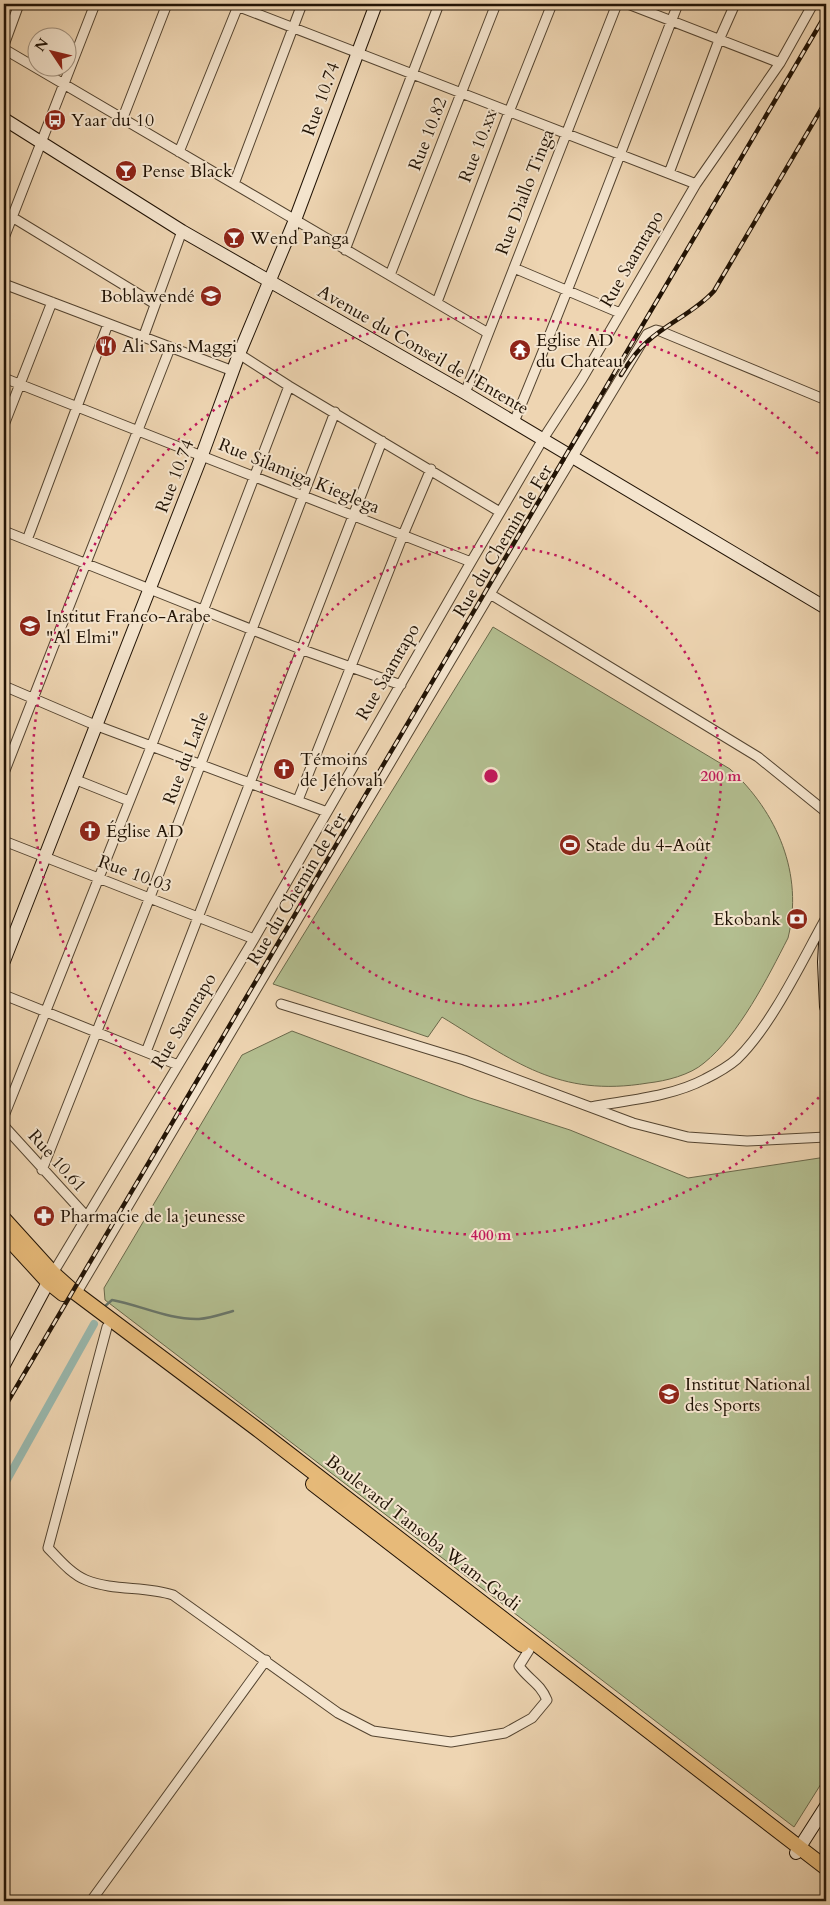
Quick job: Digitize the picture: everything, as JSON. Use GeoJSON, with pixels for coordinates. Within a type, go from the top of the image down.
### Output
{"type":"FeatureCollection","features":[{"type":"Feature","properties":{"kind":"main road","name":"Rue 10.74"},"geometry":{"type":"LineString","coordinates":[[4,961],[240,354],[295,220],[376,4]]}},
{"type":"Feature","properties":{"kind":"main road","name":"Avenue du Conseil de l'Entente"},"geometry":{"type":"LineString","coordinates":[[4,119],[182,231],[514,422],[826,608]]}},
{"type":"Feature","properties":{"kind":"main road"},"geometry":{"type":"LineString","coordinates":[[826,926],[826,1000]]}},
{"type":"Feature","properties":{"kind":"main road","name":"Boulevard Tansoba Wam-Godi"},"geometry":{"type":"LineString","coordinates":[[4,1219],[51,1278],[76,1294],[257,1429],[798,1850],[826,1879]]}},
{"type":"Feature","properties":{"kind":"main road","name":"Boulevard Tansoba Wam-Godi"},"geometry":{"type":"LineString","coordinates":[[4,1234],[107,1327],[529,1650],[798,1850],[826,1868]]}},
{"type":"Feature","properties":{"kind":"main road","name":"Rue Saamtapo"},"geometry":{"type":"LineString","coordinates":[[4,1365],[51,1278]]}},
{"type":"Feature","properties":{"kind":"main road"},"geometry":{"type":"LineString","coordinates":[[798,1850],[826,1806]]}},
{"type":"Feature","properties":{"kind":"street"},"geometry":{"type":"LineString","coordinates":[[4,45],[19,4]]}},
{"type":"Feature","properties":{"kind":"street"},"geometry":{"type":"LineString","coordinates":[[4,238],[95,4]]}},
{"type":"Feature","properties":{"kind":"street"},"geometry":{"type":"LineString","coordinates":[[122,120],[167,4]]}},
{"type":"Feature","properties":{"kind":"street"},"geometry":{"type":"LineString","coordinates":[[234,184],[302,4]]}},
{"type":"Feature","properties":{"kind":"street"},"geometry":{"type":"LineString","coordinates":[[345,250],[439,4]]}},
{"type":"Feature","properties":{"kind":"street","name":"Rue 10.82"},"geometry":{"type":"LineString","coordinates":[[390,276],[496,4]]}},
{"type":"Feature","properties":{"kind":"street","name":"Rue 10.xx"},"geometry":{"type":"LineString","coordinates":[[437,302],[508,112],[552,4]]}},
{"type":"Feature","properties":{"kind":"street","name":"Rue Diallo Tinga"},"geometry":{"type":"LineString","coordinates":[[464,393],[514,268],[564,134],[617,4]]}},
{"type":"Feature","properties":{"kind":"street"},"geometry":{"type":"LineString","coordinates":[[628,4],[780,63]]}},
{"type":"Feature","properties":{"kind":"street"},"geometry":{"type":"LineString","coordinates":[[514,422],[569,291],[619,154],[678,4]]}},
{"type":"Feature","properties":{"kind":"street"},"geometry":{"type":"LineString","coordinates":[[669,173],[719,40],[735,4]]}},
{"type":"Feature","properties":{"kind":"street","name":"Rue Saamtapo"},"geometry":{"type":"LineString","coordinates":[[51,1278],[254,939],[500,512],[582,380],[696,184],[780,63],[813,4]]}},
{"type":"Feature","properties":{"kind":"street"},"geometry":{"type":"LineString","coordinates":[[179,152],[235,5],[356,54],[413,74],[696,184]]}},
{"type":"Feature","properties":{"kind":"street"},"geometry":{"type":"LineString","coordinates":[[4,49],[122,120],[488,333]]}},
{"type":"Feature","properties":{"kind":"street"},"geometry":{"type":"LineString","coordinates":[[12,217],[155,304]]}},
{"type":"Feature","properties":{"kind":"street"},"geometry":{"type":"LineString","coordinates":[[143,338],[182,231]]}},
{"type":"Feature","properties":{"kind":"street"},"geometry":{"type":"LineString","coordinates":[[514,268],[620,313]]}},
{"type":"Feature","properties":{"kind":"street"},"geometry":{"type":"LineString","coordinates":[[4,284],[233,372]]}},
{"type":"Feature","properties":{"kind":"street"},"geometry":{"type":"LineString","coordinates":[[4,425],[52,302]]}},
{"type":"Feature","properties":{"kind":"street"},"geometry":{"type":"LineString","coordinates":[[27,540],[108,324]]}},
{"type":"Feature","properties":{"kind":"street","name":"Rue du Chemin de Fer"},"geometry":{"type":"LineString","coordinates":[[76,1294],[490,594],[644,338],[652,331],[660,331],[826,400]]}},
{"type":"Feature","properties":{"kind":"street"},"geometry":{"type":"LineString","coordinates":[[4,774],[170,348]]}},
{"type":"Feature","properties":{"kind":"street"},"geometry":{"type":"LineString","coordinates":[[240,354],[289,386],[500,512]]}},
{"type":"Feature","properties":{"kind":"street","name":"Rue Silamiga Kieglega"},"geometry":{"type":"LineString","coordinates":[[4,378],[303,494],[353,516],[471,562]]}},
{"type":"Feature","properties":{"kind":"street"},"geometry":{"type":"LineString","coordinates":[[4,1116],[151,746],[289,386]]}},
{"type":"Feature","properties":{"kind":"street","name":"Rue du Larle"},"geometry":{"type":"LineString","coordinates":[[42,1170],[254,629],[335,412]]}},
{"type":"Feature","properties":{"kind":"street"},"geometry":{"type":"LineString","coordinates":[[146,1052],[249,781],[303,650],[382,441]]}},
{"type":"Feature","properties":{"kind":"street"},"geometry":{"type":"LineString","coordinates":[[298,800],[352,668],[403,535],[431,470]]}},
{"type":"Feature","properties":{"kind":"street"},"geometry":{"type":"LineString","coordinates":[[4,531],[303,650],[401,685]]}},
{"type":"Feature","properties":{"kind":"street"},"geometry":{"type":"LineString","coordinates":[[490,594],[758,757],[826,812]]}},
{"type":"Feature","properties":{"kind":"street"},"geometry":{"type":"LineString","coordinates":[[4,686],[95,725],[200,765],[249,781],[327,812]]}},
{"type":"Feature","properties":{"kind":"street"},"geometry":{"type":"LineString","coordinates":[[74,779],[129,801]]}},
{"type":"Feature","properties":{"kind":"street","name":"Rue 10.03"},"geometry":{"type":"LineString","coordinates":[[4,841],[254,939]]}},
{"type":"Feature","properties":{"kind":"street"},"geometry":{"type":"LineString","coordinates":[[591,1107],[677,1090],[704,1079],[736,1060],[756,1037],[792,980],[826,918]]}},
{"type":"Feature","properties":{"kind":"street"},"geometry":{"type":"LineString","coordinates":[[4,995],[178,1065]]}},
{"type":"Feature","properties":{"kind":"street"},"geometry":{"type":"LineString","coordinates":[[280,1004],[464,1060],[633,1123],[688,1137],[747,1141],[826,1137]]}},
{"type":"Feature","properties":{"kind":"street","name":"Rue 10.61"},"geometry":{"type":"LineString","coordinates":[[4,1126],[42,1170],[87,1217]]}},
{"type":"Feature","properties":{"kind":"street"},"geometry":{"type":"LineString","coordinates":[[107,1327],[48,1548],[76,1574],[87,1580],[174,1595],[338,1713],[373,1731],[451,1742],[505,1733],[532,1718],[547,1700],[542,1687],[524,1674],[519,1666],[529,1650]]}},
{"type":"Feature","properties":{"kind":"street"},"geometry":{"type":"LineString","coordinates":[[91,1901],[266,1660]]}},
{"type":"Feature","properties":{"kind":"green space","name":"Stade du 4-Août"},"geometry":{"type":"Polygon","coordinates":[[[493,627],[730,769],[747,786],[761,805],[773,824],[783,846],[789,868],[792,891],[792,914],[788,938],[752,1005],[729,1037],[704,1063],[685,1074],[655,1082],[616,1086],[588,1085],[562,1080],[538,1072],[515,1061],[442,1017],[428,1037],[273,984],[493,627]]]}},
{"type":"Feature","properties":{"kind":"green space"},"geometry":{"type":"Polygon","coordinates":[[[292,1031],[470,1098],[570,1130],[688,1178],[826,1157],[826,1776],[794,1827],[105,1300],[104,1288],[242,1055],[292,1031]]]}},
{"type":"Feature","properties":{"kind":"waterway"},"geometry":{"type":"LineString","coordinates":[[104,1307],[112,1300],[188,1319],[208,1318],[233,1311]]}},
{"type":"Feature","properties":{"kind":"waterway"},"geometry":{"type":"LineString","coordinates":[[4,1485],[94,1324]]}},
{"type":"Feature","properties":{"kind":"railway"},"geometry":{"type":"LineString","coordinates":[[4,1408],[826,14]]}},
{"type":"Feature","properties":{"kind":"railway"},"geometry":{"type":"LineString","coordinates":[[621,375],[633,357],[656,334],[699,305],[714,291],[826,101]]}},
{"type":"Feature","properties":{"kind":"place","name":"Yaar du 10"},"geometry":{"type":"Point","coordinates":[55,120]}},
{"type":"Feature","properties":{"kind":"place","name":"Pense Black"},"geometry":{"type":"Point","coordinates":[126,171]}},
{"type":"Feature","properties":{"kind":"place","name":"Wend Panga"},"geometry":{"type":"Point","coordinates":[234,238]}},
{"type":"Feature","properties":{"kind":"place","name":"Boblawendé"},"geometry":{"type":"Point","coordinates":[211,296]}},
{"type":"Feature","properties":{"kind":"place","name":"Ali Sans Maggi"},"geometry":{"type":"Point","coordinates":[106,346]}},
{"type":"Feature","properties":{"kind":"place","name":"Eglise AD du Chateau"},"geometry":{"type":"Point","coordinates":[520,350]}},
{"type":"Feature","properties":{"kind":"place","name":"Institut Franco-Arabe \"Al Elmi\""},"geometry":{"type":"Point","coordinates":[30,626]}},
{"type":"Feature","properties":{"kind":"place","name":"Témoins de Jéhovah"},"geometry":{"type":"Point","coordinates":[284,769]}},
{"type":"Feature","properties":{"kind":"place","name":"Église AD"},"geometry":{"type":"Point","coordinates":[90,831]}},
{"type":"Feature","properties":{"kind":"place","name":"Stade du 4-Août"},"geometry":{"type":"Point","coordinates":[570,845]}},
{"type":"Feature","properties":{"kind":"place","name":"Ekobank"},"geometry":{"type":"Point","coordinates":[797,919]}},
{"type":"Feature","properties":{"kind":"place","name":"Pharmacie de la jeunesse"},"geometry":{"type":"Point","coordinates":[44,1216]}},
{"type":"Feature","properties":{"kind":"place","name":"Institut National des Sports"},"geometry":{"type":"Point","coordinates":[669,1394]}}]}
